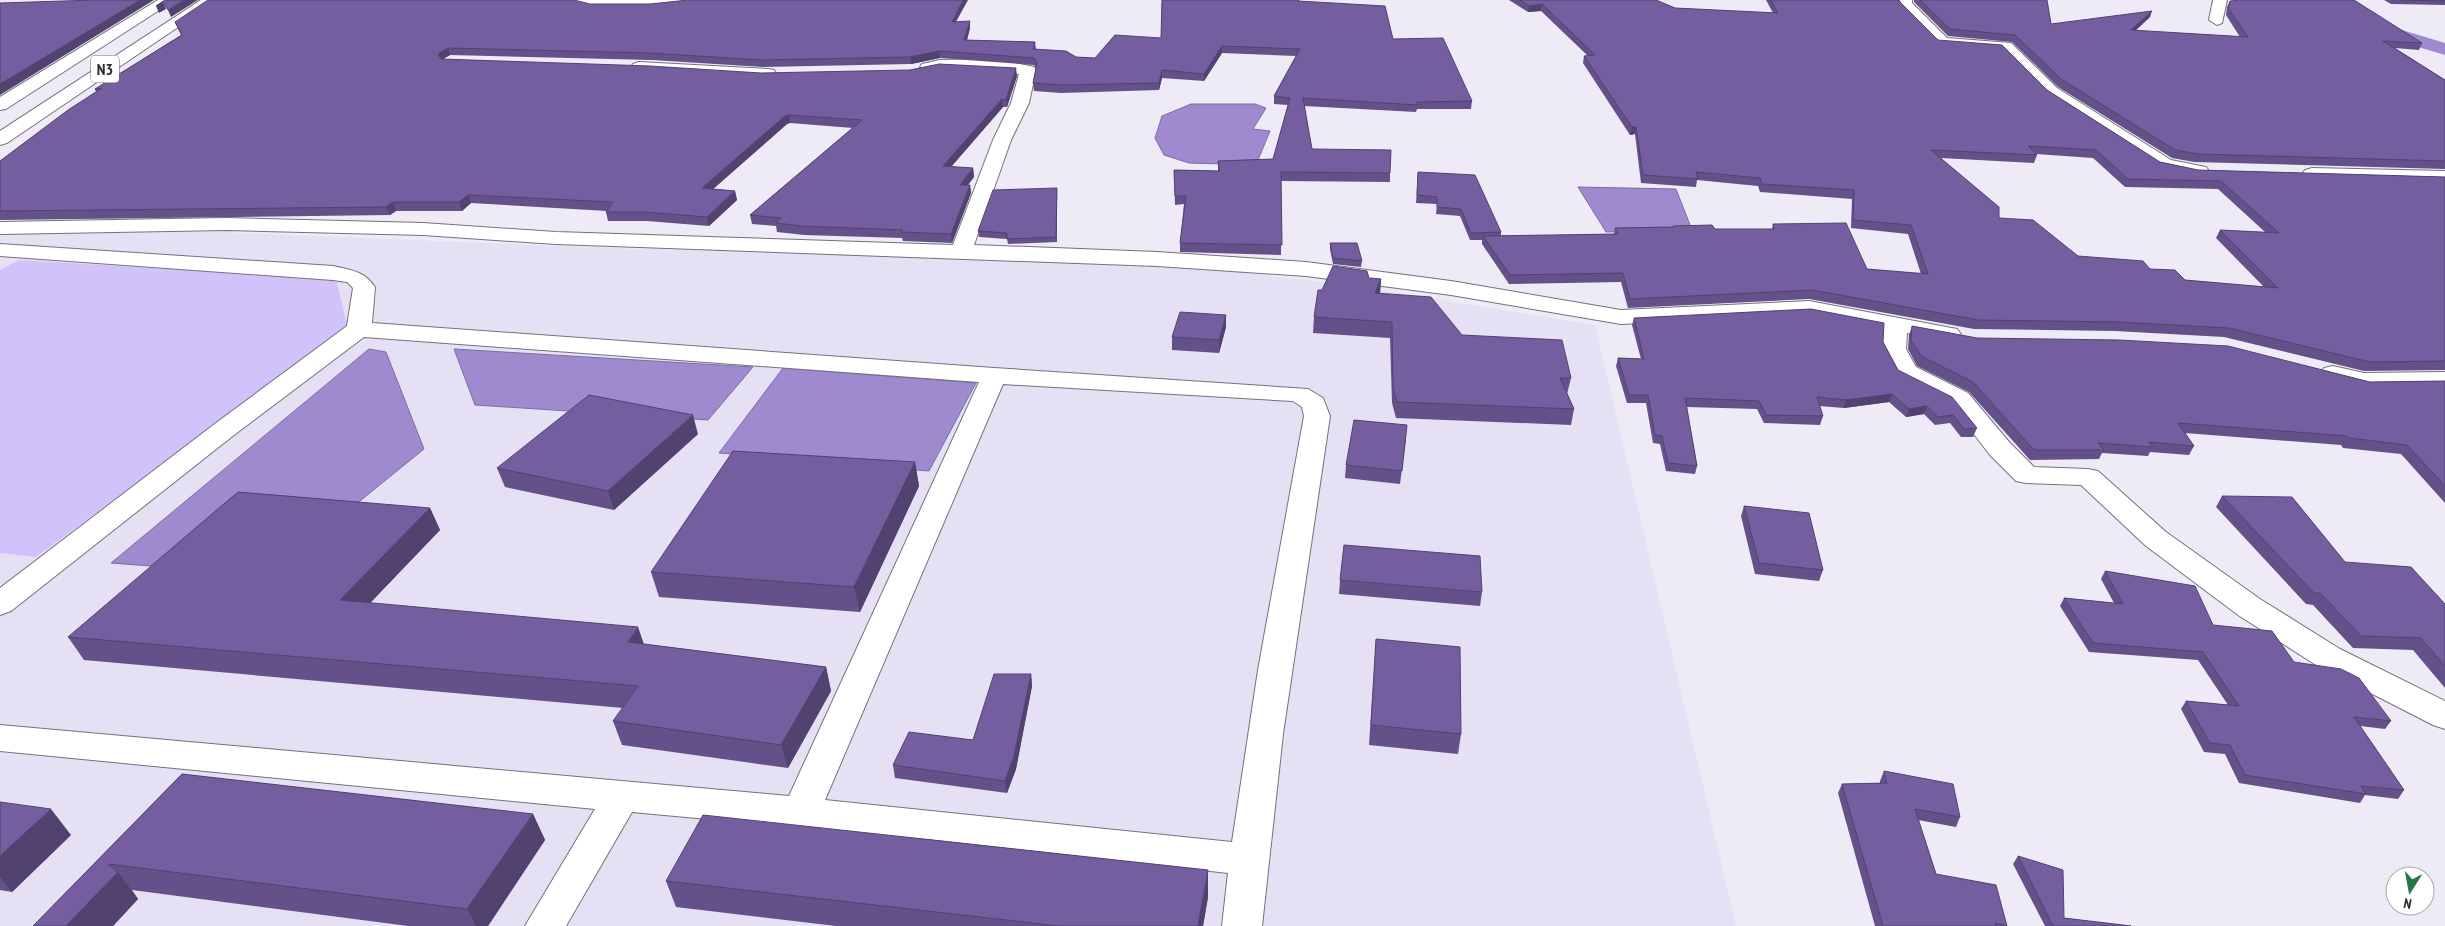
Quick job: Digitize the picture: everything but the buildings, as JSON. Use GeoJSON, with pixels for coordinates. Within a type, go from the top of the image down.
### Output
{"type":"FeatureCollection","features":[{"type":"Feature","properties":{"kind":"main road","name":"N3"},"geometry":{"type":"LineString","coordinates":[[0,105],[168,0]]}},
{"type":"Feature","properties":{"kind":"main road","name":"N3"},"geometry":{"type":"LineString","coordinates":[[0,139],[210,0]]}},
{"type":"Feature","properties":{"kind":"main road"},"geometry":{"type":"LineString","coordinates":[[576,0],[600,5],[629,5],[699,0]]}},
{"type":"Feature","properties":{"kind":"main road"},"geometry":{"type":"LineString","coordinates":[[1905,0],[1904,4],[1916,18],[1943,42],[2006,46],[2051,92],[2165,164],[2194,170],[2213,171]]}},
{"type":"Feature","properties":{"kind":"main road"},"geometry":{"type":"LineString","coordinates":[[2217,20],[2220,0]]}},
{"type":"Feature","properties":{"kind":"main road"},"geometry":{"type":"LineString","coordinates":[[911,70],[940,65],[1028,70],[1020,103],[1002,140],[961,251]]}},
{"type":"Feature","properties":{"kind":"main road"},"geometry":{"type":"LineString","coordinates":[[626,67],[763,74],[789,73]]}},
{"type":"Feature","properties":{"kind":"main road"},"geometry":{"type":"LineString","coordinates":[[2298,174],[2445,177]]}},
{"type":"Feature","properties":{"kind":"main road"},"geometry":{"type":"LineString","coordinates":[[0,228],[226,224],[423,229],[556,238],[1157,259],[1306,269],[1451,288],[1621,317],[1809,308],[1974,338]]}},
{"type":"Feature","properties":{"kind":"main road"},"geometry":{"type":"LineString","coordinates":[[5,253],[333,273],[354,277],[364,287],[358,329]]}},
{"type":"Feature","properties":{"kind":"main road"},"geometry":{"type":"LineString","coordinates":[[1896,324],[1894,349],[1906,372],[1959,398],[2000,449],[2026,475],[2088,477],[2156,540],[2249,607],[2328,657],[2445,716]]}},
{"type":"Feature","properties":{"kind":"main road"},"geometry":{"type":"LineString","coordinates":[[0,604],[225,429],[358,329],[994,376],[1299,394],[1314,403],[1317,416],[1294,550],[1249,860],[1242,926]]}},
{"type":"Feature","properties":{"kind":"main road"},"geometry":{"type":"LineString","coordinates":[[2308,367],[2364,381],[2445,380]]}},
{"type":"Feature","properties":{"kind":"main road"},"geometry":{"type":"LineString","coordinates":[[801,812],[994,376]]}},
{"type":"Feature","properties":{"kind":"main road"},"geometry":{"type":"LineString","coordinates":[[0,738],[622,798],[801,812],[1107,842],[1249,860]]}},
{"type":"Feature","properties":{"kind":"main road"},"geometry":{"type":"LineString","coordinates":[[546,926],[622,798]]}},
{"type":"Feature","properties":{"kind":"shaded area"},"geometry":{"type":"Polygon","coordinates":[[[1191,104],[1255,104],[1266,108],[1253,129],[1270,131],[1256,165],[1189,163],[1164,155],[1155,138],[1162,116],[1191,104]]]}},
{"type":"Feature","properties":{"kind":"shaded area"},"geometry":{"type":"Polygon","coordinates":[[[1578,187],[1676,189],[1692,230],[1606,232],[1578,187]]]}},
{"type":"Feature","properties":{"kind":"shaded area"},"geometry":{"type":"Polygon","coordinates":[[[218,232],[634,249],[827,252],[1218,269],[1360,287],[1595,325],[1736,926],[0,926],[0,233],[218,232]]]}},
{"type":"Feature","properties":{"kind":"shaded area"},"geometry":{"type":"Polygon","coordinates":[[[19,260],[336,279],[348,328],[36,557],[0,553],[0,270],[19,260]]]}},
{"type":"Feature","properties":{"kind":"shaded area"},"geometry":{"type":"Polygon","coordinates":[[[369,349],[386,352],[424,449],[355,505],[233,496],[151,566],[111,563],[369,349]]]}},
{"type":"Feature","properties":{"kind":"shaded area"},"geometry":{"type":"Polygon","coordinates":[[[454,349],[753,367],[708,420],[475,405],[454,349]]]}},
{"type":"Feature","properties":{"kind":"shaded area"},"geometry":{"type":"Polygon","coordinates":[[[783,368],[976,383],[929,471],[719,453],[783,368]]]}},
{"type":"Feature","properties":{"kind":"waterway"},"geometry":{"type":"LineString","coordinates":[[2311,0],[2342,18],[2445,49]]}}]}
